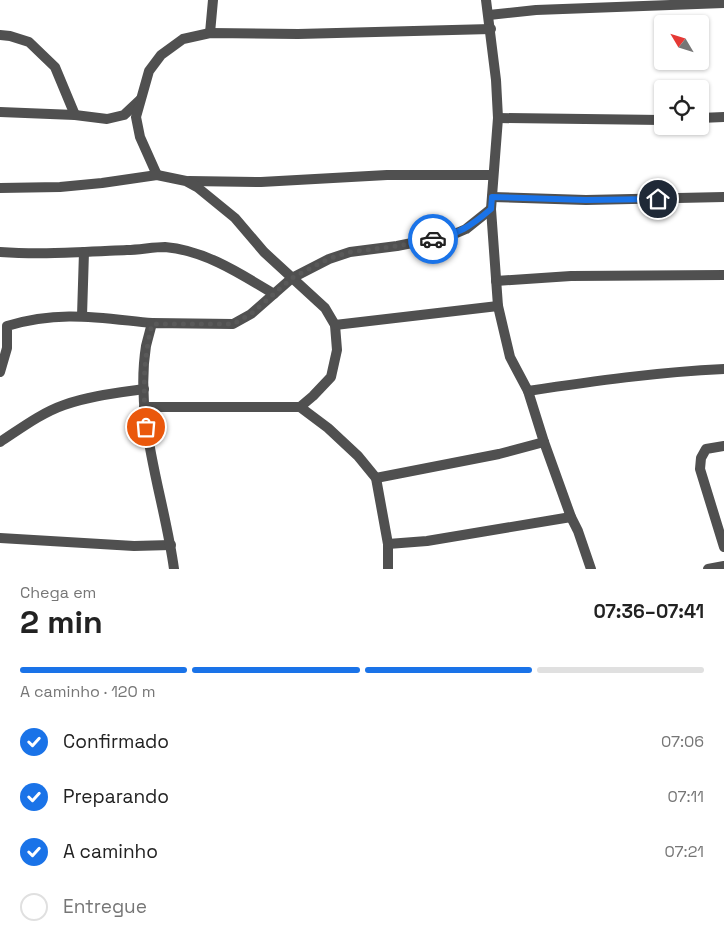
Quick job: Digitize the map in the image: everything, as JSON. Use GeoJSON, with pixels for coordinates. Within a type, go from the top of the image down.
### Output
{"type":"FeatureCollection","features":[{"type":"Feature","properties":{"kind":"street"},"geometry":{"type":"LineString","coordinates":[[210,33],[213,0]]}},
{"type":"Feature","properties":{"kind":"street"},"geometry":{"type":"LineString","coordinates":[[486,0],[491,29],[498,118],[491,209],[498,306],[510,357],[528,391],[570,517],[578,531],[591,569]]}},
{"type":"Feature","properties":{"kind":"street"},"geometry":{"type":"LineString","coordinates":[[488,15],[536,10],[724,3]]}},
{"type":"Feature","properties":{"kind":"street"},"geometry":{"type":"LineString","coordinates":[[157,175],[140,137],[136,117],[149,71],[161,55],[183,39],[210,33],[298,34],[491,29]]}},
{"type":"Feature","properties":{"kind":"street"},"geometry":{"type":"LineString","coordinates":[[0,35],[29,42],[55,67],[75,115]]}},
{"type":"Feature","properties":{"kind":"street"},"geometry":{"type":"LineString","coordinates":[[0,112],[75,115],[107,119],[124,115],[140,99]]}},
{"type":"Feature","properties":{"kind":"street"},"geometry":{"type":"LineString","coordinates":[[709,118],[724,117]]}},
{"type":"Feature","properties":{"kind":"street"},"geometry":{"type":"LineString","coordinates":[[498,118],[654,120]]}},
{"type":"Feature","properties":{"kind":"street"},"geometry":{"type":"LineString","coordinates":[[0,188],[68,186],[129,180],[157,175],[186,181],[261,182],[387,175],[493,175]]}},
{"type":"Feature","properties":{"kind":"street"},"geometry":{"type":"LineString","coordinates":[[186,181],[197,186],[235,218],[264,252],[325,308],[335,325],[337,350],[331,377],[300,407]]}},
{"type":"Feature","properties":{"kind":"street"},"geometry":{"type":"LineString","coordinates":[[492,197],[586,200],[724,197]]}},
{"type":"Feature","properties":{"kind":"street"},"geometry":{"type":"LineString","coordinates":[[0,372],[7,348],[3,326],[56,316],[98,316],[152,324],[233,324],[251,314],[292,278],[328,259],[350,252],[397,246],[452,235],[466,229],[491,209]]}},
{"type":"Feature","properties":{"kind":"street"},"geometry":{"type":"LineString","coordinates":[[0,252],[27,254],[165,247],[190,252],[222,263],[274,294]]}},
{"type":"Feature","properties":{"kind":"street"},"geometry":{"type":"LineString","coordinates":[[82,316],[84,252]]}},
{"type":"Feature","properties":{"kind":"street"},"geometry":{"type":"LineString","coordinates":[[496,281],[571,276],[724,275]]}},
{"type":"Feature","properties":{"kind":"street"},"geometry":{"type":"LineString","coordinates":[[335,325],[498,306]]}},
{"type":"Feature","properties":{"kind":"street"},"geometry":{"type":"LineString","coordinates":[[152,324],[146,344],[144,407],[146,427],[171,546],[174,569]]}},
{"type":"Feature","properties":{"kind":"street"},"geometry":{"type":"LineString","coordinates":[[528,391],[632,376],[724,369]]}},
{"type":"Feature","properties":{"kind":"street"},"geometry":{"type":"LineString","coordinates":[[0,442],[43,415],[63,405],[85,399],[144,389]]}},
{"type":"Feature","properties":{"kind":"street"},"geometry":{"type":"LineString","coordinates":[[144,407],[300,407],[328,428],[358,456],[376,478],[388,544],[388,569]]}},
{"type":"Feature","properties":{"kind":"street"},"geometry":{"type":"LineString","coordinates":[[376,478],[499,454],[544,442]]}},
{"type":"Feature","properties":{"kind":"street"},"geometry":{"type":"LineString","coordinates":[[724,446],[706,449],[700,458],[700,468],[724,547]]}},
{"type":"Feature","properties":{"kind":"street"},"geometry":{"type":"LineString","coordinates":[[388,544],[427,541],[570,517]]}},
{"type":"Feature","properties":{"kind":"street"},"geometry":{"type":"LineString","coordinates":[[0,538],[134,546],[171,546]]}},
{"type":"Feature","properties":{"kind":"street"},"geometry":{"type":"LineString","coordinates":[[708,569],[724,566]]}},
{"type":"Feature","properties":{"kind":"way so far"},"geometry":{"type":"LineString","coordinates":[[146,427],[144,367],[146,344],[152,324],[233,324],[251,314],[292,278],[328,259],[350,252],[433,239]]}},
{"type":"Feature","properties":{"kind":"route"},"geometry":{"type":"LineString","coordinates":[[433,239],[452,235],[474,224],[491,209],[492,197],[586,200],[658,199]]}}]}
